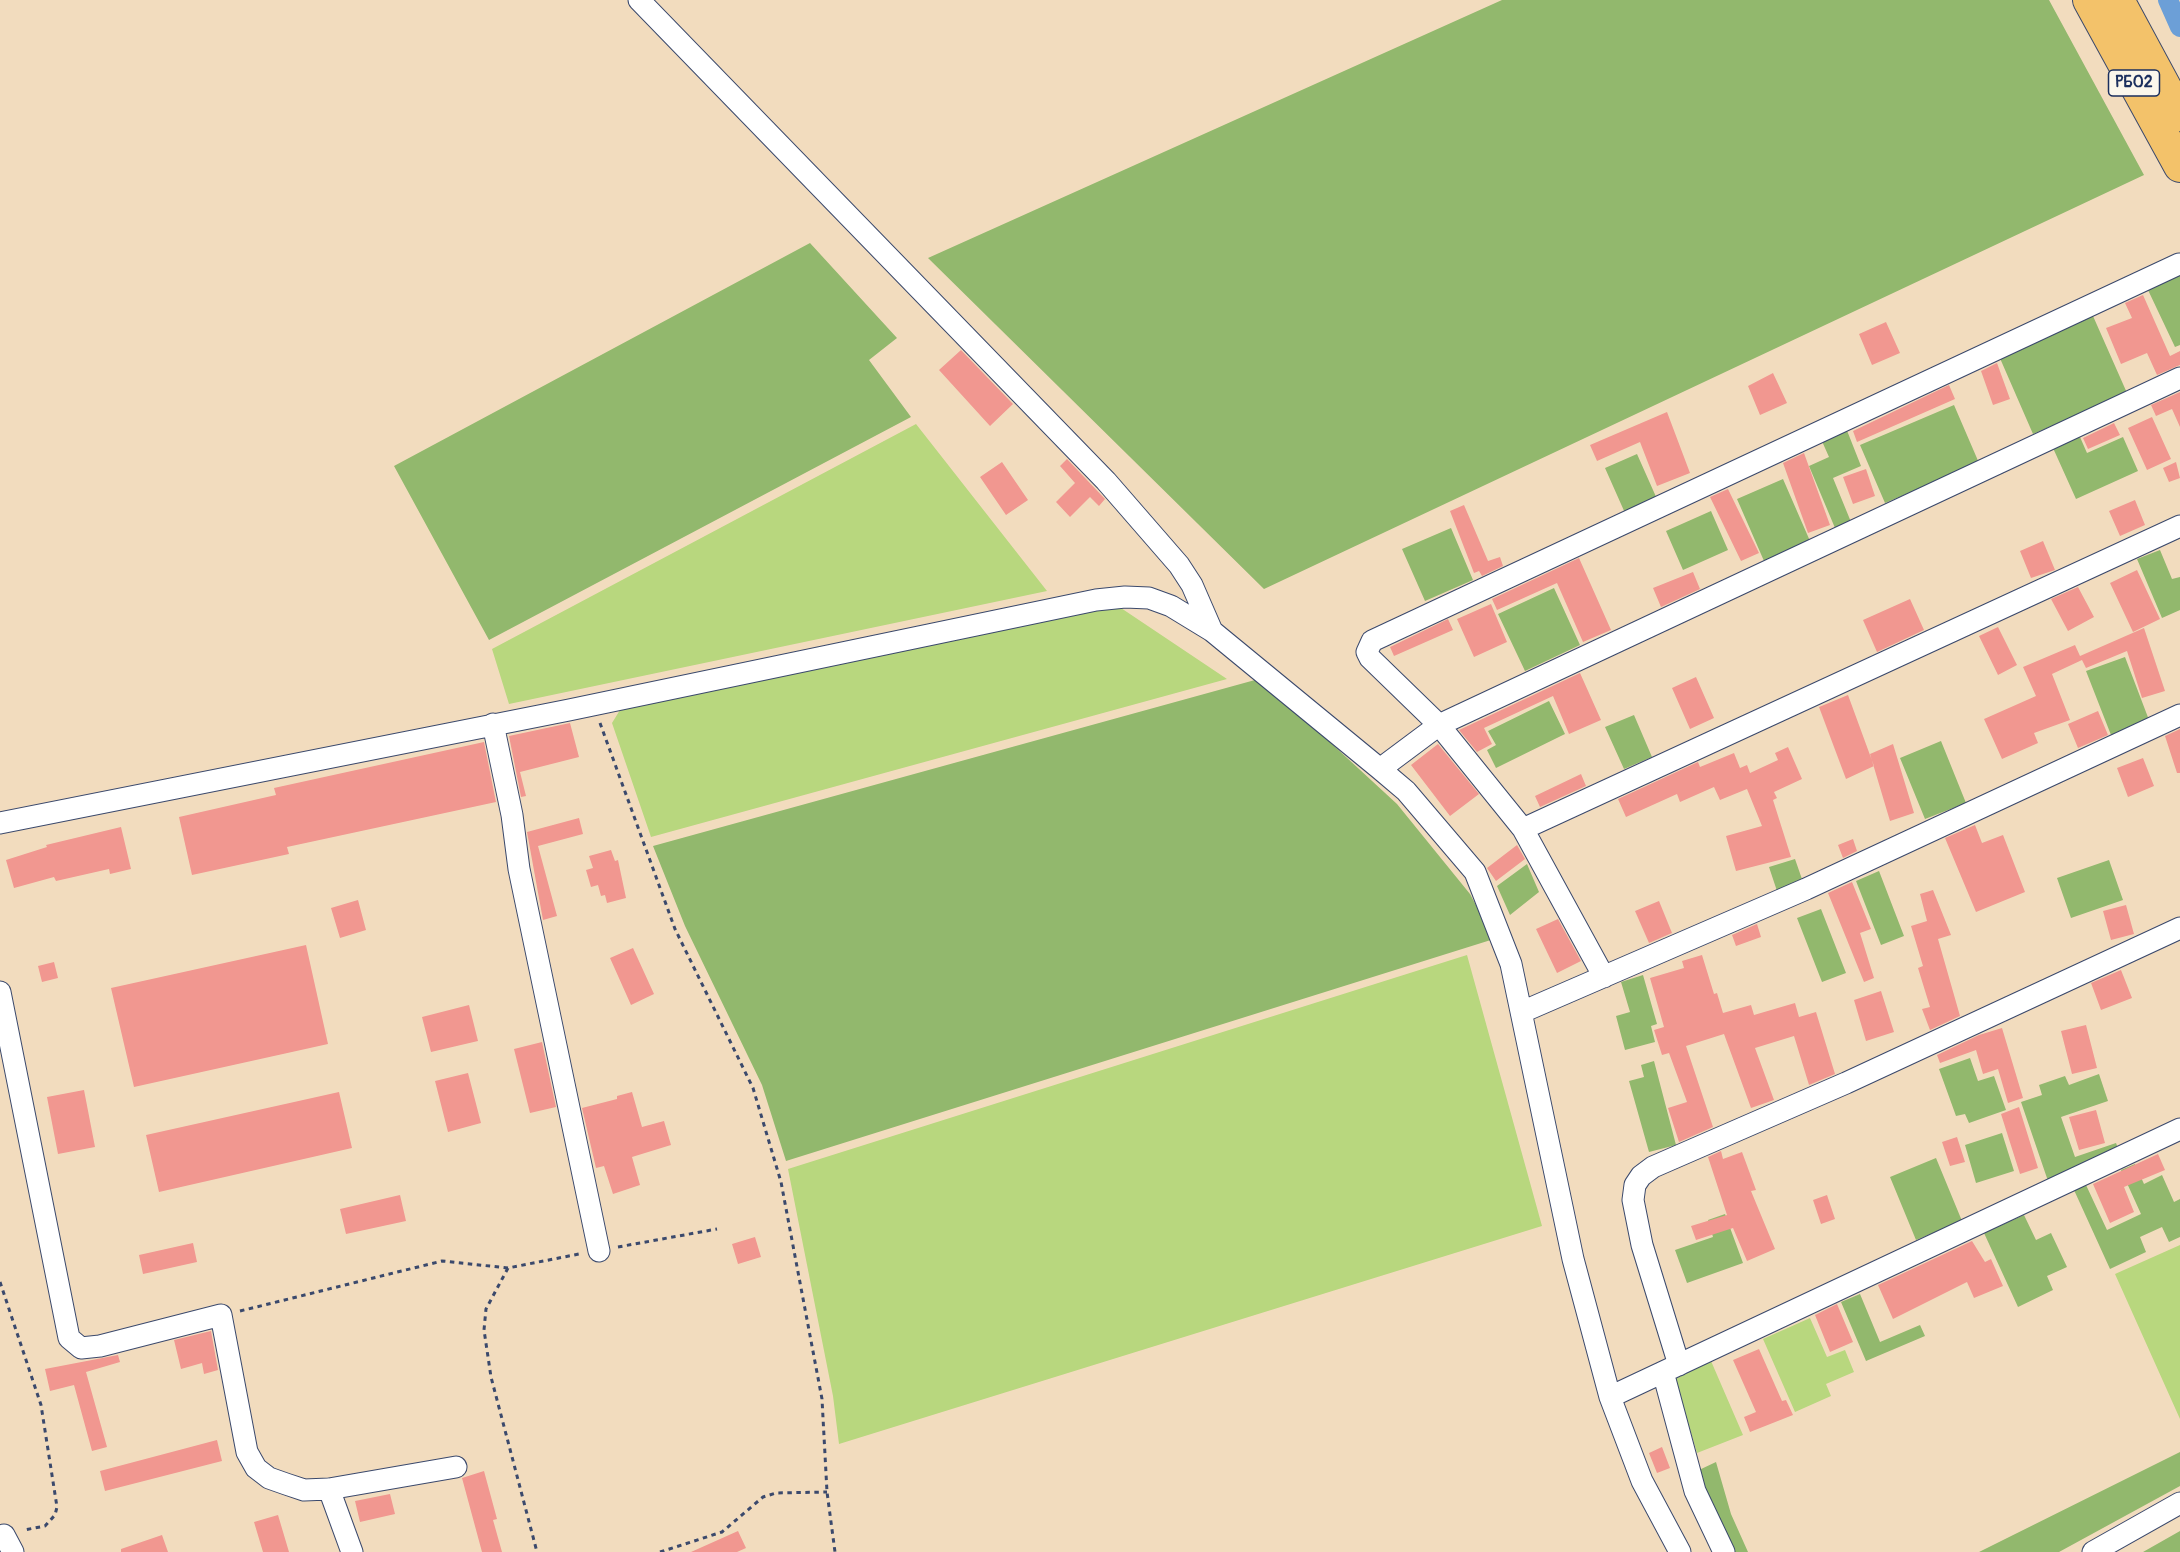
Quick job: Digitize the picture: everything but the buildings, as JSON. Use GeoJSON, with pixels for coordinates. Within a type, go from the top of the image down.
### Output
{"type":"FeatureCollection","features":[{"type":"Feature","properties":{"kind":"highway","name":"РБ02"},"geometry":{"type":"LineString","coordinates":[[2089,0],[2180,166]]}},
{"type":"Feature","properties":{"kind":"highway","name":"РБ02"},"geometry":{"type":"LineString","coordinates":[[2118,0],[2180,115]]}},
{"type":"Feature","properties":{"kind":"street"},"geometry":{"type":"LineString","coordinates":[[639,0],[1106,481],[1179,565],[1192,585],[1212,631]]}},
{"type":"Feature","properties":{"kind":"street"},"geometry":{"type":"LineString","coordinates":[[1604,977],[1523,829],[1439,725],[1370,658],[1367,652],[1372,640],[2179,264]]}},
{"type":"Feature","properties":{"kind":"street"},"geometry":{"type":"LineString","coordinates":[[1380,768],[1439,725],[2180,378]]}},
{"type":"Feature","properties":{"kind":"street"},"geometry":{"type":"LineString","coordinates":[[1523,829],[2180,526]]}},
{"type":"Feature","properties":{"kind":"street"},"geometry":{"type":"LineString","coordinates":[[0,823],[592,705],[1096,600],[1125,597],[1149,598],[1171,606],[1212,631],[1380,768],[1406,791],[1475,872],[1511,963],[1573,1259],[1610,1396],[1642,1481],[1680,1552]]}},
{"type":"Feature","properties":{"kind":"street"},"geometry":{"type":"LineString","coordinates":[[1522,1012],[1806,889],[2180,715]]}},
{"type":"Feature","properties":{"kind":"street"},"geometry":{"type":"LineString","coordinates":[[493,724],[512,815],[519,869],[600,1251]]}},
{"type":"Feature","properties":{"kind":"street"},"geometry":{"type":"LineString","coordinates":[[1724,1552],[1695,1491],[1634,1200],[1635,1185],[1641,1176],[1653,1167],[1846,1083],[2180,928]]}},
{"type":"Feature","properties":{"kind":"street"},"geometry":{"type":"LineString","coordinates":[[0,992],[69,1338],[81,1348],[100,1346],[221,1315],[247,1452],[256,1467],[269,1478],[304,1490],[329,1489],[456,1467]]}},
{"type":"Feature","properties":{"kind":"street"},"geometry":{"type":"LineString","coordinates":[[1610,1396],[2180,1129]]}},
{"type":"Feature","properties":{"kind":"street"},"geometry":{"type":"LineString","coordinates":[[329,1489],[352,1552]]}},
{"type":"Feature","properties":{"kind":"street"},"geometry":{"type":"LineString","coordinates":[[2093,1552],[2180,1503]]}},
{"type":"Feature","properties":{"kind":"path"},"geometry":{"type":"LineString","coordinates":[[592,705],[675,929],[753,1088],[775,1161],[802,1285],[822,1399],[827,1492],[835,1552]]}},
{"type":"Feature","properties":{"kind":"path"},"geometry":{"type":"LineString","coordinates":[[221,1315],[442,1261],[508,1268],[717,1229]]}},
{"type":"Feature","properties":{"kind":"path"},"geometry":{"type":"LineString","coordinates":[[508,1268],[486,1309],[484,1330],[491,1377],[537,1552]]}},
{"type":"Feature","properties":{"kind":"path"},"geometry":{"type":"LineString","coordinates":[[0,1282],[41,1405],[57,1507],[55,1515],[45,1526],[6,1541]]}},
{"type":"Feature","properties":{"kind":"path"},"geometry":{"type":"LineString","coordinates":[[660,1552],[722,1532],[764,1497],[776,1493],[827,1492]]}},
{"type":"Feature","properties":{"kind":"green space"},"geometry":{"type":"Polygon","coordinates":[[[1502,0],[2049,0],[2144,175],[1264,589],[928,258],[1502,0]]]}},
{"type":"Feature","properties":{"kind":"green space"},"geometry":{"type":"Polygon","coordinates":[[[810,243],[897,338],[869,360],[911,417],[489,640],[394,466],[810,243]]]}},
{"type":"Feature","properties":{"kind":"green space"},"geometry":{"type":"Polygon","coordinates":[[[2180,275],[2180,345],[2175,347],[2148,290],[2180,275]]]}},
{"type":"Feature","properties":{"kind":"green space"},"geometry":{"type":"Polygon","coordinates":[[[2093,316],[2127,393],[2033,434],[1999,356],[2093,316]]]}},
{"type":"Feature","properties":{"kind":"green space"},"geometry":{"type":"Polygon","coordinates":[[[1954,405],[1979,463],[1885,503],[1860,445],[1954,405]]]}},
{"type":"Feature","properties":{"kind":"green space"},"geometry":{"type":"Polygon","coordinates":[[[916,424],[1047,591],[509,704],[492,649],[916,424]]]}},
{"type":"Feature","properties":{"kind":"green space"},"geometry":{"type":"Polygon","coordinates":[[[1846,428],[1861,466],[1833,478],[1851,522],[1835,528],[1809,466],[1829,457],[1821,439],[1846,428]]]}},
{"type":"Feature","properties":{"kind":"green space"},"geometry":{"type":"Polygon","coordinates":[[[2080,437],[2087,453],[2123,437],[2138,471],[2076,499],[2053,448],[2080,437]]]}},
{"type":"Feature","properties":{"kind":"green space"},"geometry":{"type":"Polygon","coordinates":[[[1637,454],[1657,499],[1625,513],[1605,468],[1637,454]]]}},
{"type":"Feature","properties":{"kind":"green space"},"geometry":{"type":"Polygon","coordinates":[[[1783,479],[1810,541],[1764,561],[1737,499],[1783,479]]]}},
{"type":"Feature","properties":{"kind":"green space"},"geometry":{"type":"Polygon","coordinates":[[[1711,511],[1728,550],[1683,570],[1666,531],[1711,511]]]}},
{"type":"Feature","properties":{"kind":"green space"},"geometry":{"type":"Polygon","coordinates":[[[1451,528],[1473,580],[1425,601],[1402,549],[1451,528]]]}},
{"type":"Feature","properties":{"kind":"green space"},"geometry":{"type":"Polygon","coordinates":[[[2160,550],[2172,579],[2180,577],[2180,610],[2162,618],[2137,559],[2160,550]]]}},
{"type":"Feature","properties":{"kind":"green space"},"geometry":{"type":"Polygon","coordinates":[[[1554,588],[1580,645],[1525,671],[1498,614],[1554,588]]]}},
{"type":"Feature","properties":{"kind":"green space"},"geometry":{"type":"Polygon","coordinates":[[[1118,606],[1227,679],[651,837],[612,723],[620,710],[1118,606]]]}},
{"type":"Feature","properties":{"kind":"green space"},"geometry":{"type":"Polygon","coordinates":[[[2125,657],[2149,720],[2111,735],[2086,671],[2125,657]]]}},
{"type":"Feature","properties":{"kind":"green space"},"geometry":{"type":"Polygon","coordinates":[[[1255,680],[1295,710],[1397,804],[1470,894],[1494,939],[786,1161],[762,1085],[685,926],[653,846],[1255,680]]]}},
{"type":"Feature","properties":{"kind":"green space"},"geometry":{"type":"Polygon","coordinates":[[[1549,701],[1565,734],[1496,768],[1487,750],[1496,745],[1488,731],[1549,701]]]}},
{"type":"Feature","properties":{"kind":"green space"},"geometry":{"type":"Polygon","coordinates":[[[1634,715],[1652,757],[1624,769],[1605,727],[1634,715]]]}},
{"type":"Feature","properties":{"kind":"green space"},"geometry":{"type":"Polygon","coordinates":[[[1941,741],[1966,803],[1925,819],[1900,758],[1941,741]]]}},
{"type":"Feature","properties":{"kind":"green space"},"geometry":{"type":"Polygon","coordinates":[[[1795,859],[1803,882],[1777,891],[1769,867],[1795,859]]]}},
{"type":"Feature","properties":{"kind":"green space"},"geometry":{"type":"Polygon","coordinates":[[[2109,860],[2123,900],[2071,918],[2057,878],[2109,860]]]}},
{"type":"Feature","properties":{"kind":"green space"},"geometry":{"type":"Polygon","coordinates":[[[1527,864],[1539,892],[1510,915],[1497,886],[1527,864]]]}},
{"type":"Feature","properties":{"kind":"green space"},"geometry":{"type":"Polygon","coordinates":[[[1879,871],[1904,936],[1881,945],[1856,881],[1879,871]]]}},
{"type":"Feature","properties":{"kind":"green space"},"geometry":{"type":"Polygon","coordinates":[[[1821,909],[1846,973],[1822,982],[1797,918],[1821,909]]]}},
{"type":"Feature","properties":{"kind":"green space"},"geometry":{"type":"Polygon","coordinates":[[[1467,955],[1542,1226],[839,1444],[833,1396],[788,1169],[1467,955]]]}},
{"type":"Feature","properties":{"kind":"green space"},"geometry":{"type":"Polygon","coordinates":[[[1643,975],[1657,1024],[1651,1026],[1655,1042],[1625,1050],[1616,1016],[1630,1012],[1621,982],[1643,975]]]}},
{"type":"Feature","properties":{"kind":"green space"},"geometry":{"type":"Polygon","coordinates":[[[1970,1058],[1978,1081],[1994,1076],[2006,1110],[1969,1123],[1965,1114],[1956,1116],[1939,1069],[1970,1058]]]}},
{"type":"Feature","properties":{"kind":"green space"},"geometry":{"type":"Polygon","coordinates":[[[1654,1061],[1676,1145],[1649,1152],[1629,1081],[1644,1077],[1641,1065],[1654,1061]]]}},
{"type":"Feature","properties":{"kind":"green space"},"geometry":{"type":"Polygon","coordinates":[[[2099,1074],[2108,1101],[2061,1117],[2075,1157],[2116,1143],[2121,1156],[2048,1181],[2021,1102],[2042,1095],[2039,1085],[2065,1076],[2069,1085],[2099,1074]]]}},
{"type":"Feature","properties":{"kind":"green space"},"geometry":{"type":"Polygon","coordinates":[[[2002,1133],[2014,1171],[1976,1183],[1965,1145],[2002,1133]]]}},
{"type":"Feature","properties":{"kind":"green space"},"geometry":{"type":"Polygon","coordinates":[[[1936,1158],[1962,1221],[1916,1240],[1890,1177],[1936,1158]]]}},
{"type":"Feature","properties":{"kind":"green space"},"geometry":{"type":"Polygon","coordinates":[[[2135,1164],[2144,1184],[2162,1175],[2174,1202],[2180,1199],[2180,1237],[2169,1242],[2162,1227],[2140,1237],[2146,1252],[2110,1269],[2074,1190],[2086,1185],[2107,1230],[2141,1214],[2121,1170],[2135,1164]]]}},
{"type":"Feature","properties":{"kind":"green space"},"geometry":{"type":"Polygon","coordinates":[[[1725,1214],[1743,1263],[1687,1283],[1675,1250],[1713,1237],[1708,1220],[1725,1214]]]}},
{"type":"Feature","properties":{"kind":"green space"},"geometry":{"type":"Polygon","coordinates":[[[2024,1215],[2036,1240],[2051,1233],[2067,1267],[2047,1276],[2053,1290],[2018,1307],[1984,1233],[2024,1215]]]}},
{"type":"Feature","properties":{"kind":"green space"},"geometry":{"type":"Polygon","coordinates":[[[2180,1245],[2180,1419],[2115,1274],[2180,1245]]]}},
{"type":"Feature","properties":{"kind":"green space"},"geometry":{"type":"Polygon","coordinates":[[[1860,1294],[1880,1342],[1920,1325],[1925,1336],[1866,1361],[1841,1302],[1860,1294]]]}},
{"type":"Feature","properties":{"kind":"green space"},"geometry":{"type":"Polygon","coordinates":[[[1810,1318],[1827,1357],[1845,1350],[1854,1372],[1826,1384],[1831,1396],[1795,1412],[1763,1339],[1810,1318]]]}},
{"type":"Feature","properties":{"kind":"green space"},"geometry":{"type":"Polygon","coordinates":[[[1711,1361],[1743,1435],[1697,1453],[1675,1379],[1711,1361]]]}},
{"type":"Feature","properties":{"kind":"green space"},"geometry":{"type":"Polygon","coordinates":[[[2180,1452],[2180,1486],[2059,1552],[1979,1552],[2180,1452]]]}},
{"type":"Feature","properties":{"kind":"green space"},"geometry":{"type":"Polygon","coordinates":[[[1716,1462],[1731,1514],[1748,1552],[1731,1552],[1716,1521],[1699,1470],[1716,1462]]]}},
{"type":"Feature","properties":{"kind":"green space"},"geometry":{"type":"Polygon","coordinates":[[[2180,1531],[2180,1552],[2143,1552],[2180,1531]]]}},
{"type":"Feature","properties":{"kind":"waterway"},"geometry":{"type":"LineString","coordinates":[[2168,0],[2180,27]]}}]}
